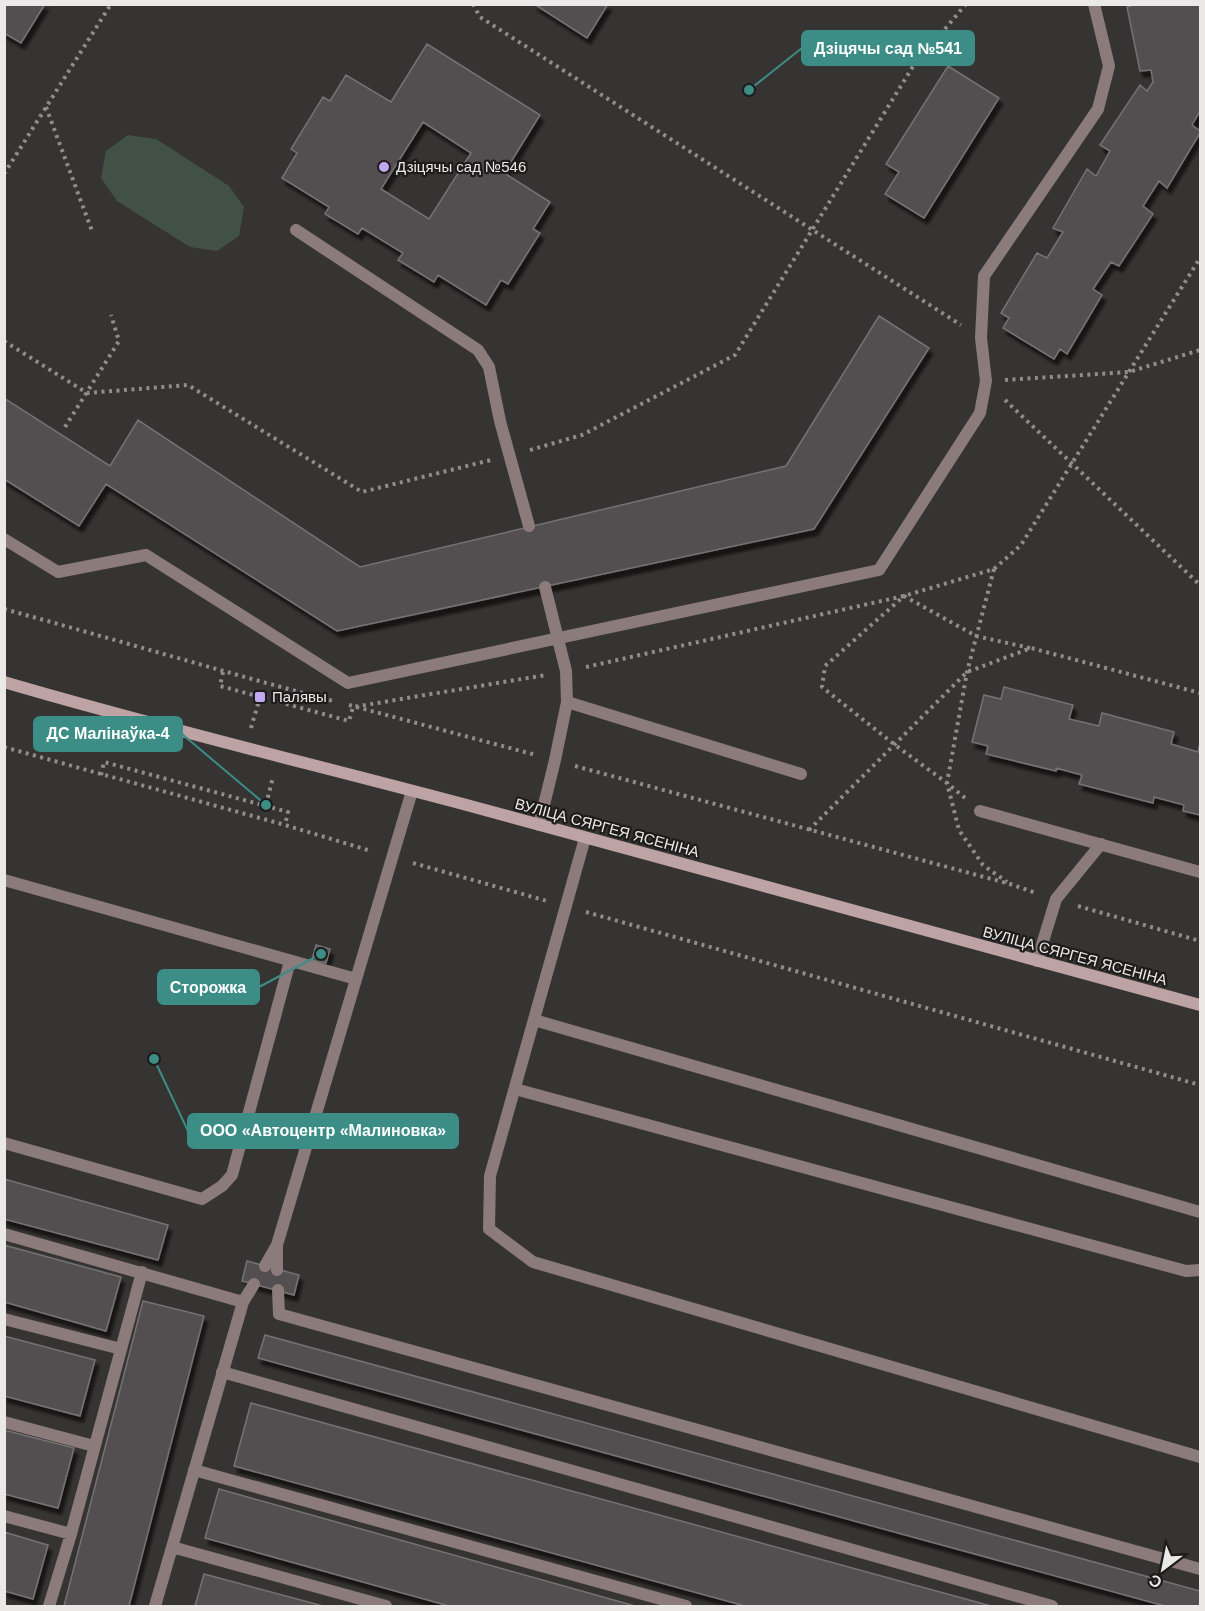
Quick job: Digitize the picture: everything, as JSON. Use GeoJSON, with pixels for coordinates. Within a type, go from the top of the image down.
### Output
{"type":"FeatureCollection","features":[{"type":"Feature","properties":{"kind":"main road","name":"ВУЛІЦА СЯРГЕЯ ЯСЕНІНА"},"geometry":{"type":"LineString","coordinates":[[4,682],[1200,1005]]}},
{"type":"Feature","properties":{"kind":"lane"},"geometry":{"type":"LineString","coordinates":[[4,539],[58,572],[146,555],[348,683],[879,570],[980,414],[986,381],[981,338],[984,276],[1098,109],[1109,66],[1094,4]]}},
{"type":"Feature","properties":{"kind":"lane"},"geometry":{"type":"LineString","coordinates":[[296,230],[478,350],[489,367],[500,421],[529,526]]}},
{"type":"Feature","properties":{"kind":"lane"},"geometry":{"type":"LineString","coordinates":[[539,825],[567,702],[566,671],[544,587]]}},
{"type":"Feature","properties":{"kind":"lane"},"geometry":{"type":"LineString","coordinates":[[567,702],[801,774]]}},
{"type":"Feature","properties":{"kind":"lane"},"geometry":{"type":"LineString","coordinates":[[265,1266],[277,1245],[412,791]]}},
{"type":"Feature","properties":{"kind":"lane"},"geometry":{"type":"LineString","coordinates":[[980,811],[1200,872]]}},
{"type":"Feature","properties":{"kind":"lane"},"geometry":{"type":"LineString","coordinates":[[585,838],[490,1176],[489,1229],[533,1262],[1200,1457]]}},
{"type":"Feature","properties":{"kind":"lane"},"geometry":{"type":"LineString","coordinates":[[1037,961],[1056,899],[1101,844]]}},
{"type":"Feature","properties":{"kind":"lane"},"geometry":{"type":"LineString","coordinates":[[4,880],[356,980]]}},
{"type":"Feature","properties":{"kind":"lane"},"geometry":{"type":"LineString","coordinates":[[4,1143],[201,1199],[222,1186],[232,1175],[290,961]]}},
{"type":"Feature","properties":{"kind":"lane"},"geometry":{"type":"LineString","coordinates":[[534,1020],[1200,1212]]}},
{"type":"Feature","properties":{"kind":"lane"},"geometry":{"type":"LineString","coordinates":[[515,1089],[1186,1271],[1200,1269]]}},
{"type":"Feature","properties":{"kind":"lane"},"geometry":{"type":"LineString","coordinates":[[4,1234],[243,1302]]}},
{"type":"Feature","properties":{"kind":"lane"},"geometry":{"type":"LineString","coordinates":[[277,1245],[278,1270]]}},
{"type":"Feature","properties":{"kind":"lane"},"geometry":{"type":"LineString","coordinates":[[49,1606],[71,1534],[142,1272]]}},
{"type":"Feature","properties":{"kind":"lane"},"geometry":{"type":"LineString","coordinates":[[155,1606],[243,1302],[254,1284]]}},
{"type":"Feature","properties":{"kind":"lane"},"geometry":{"type":"LineString","coordinates":[[278,1290],[279,1314],[1200,1569]]}},
{"type":"Feature","properties":{"kind":"lane"},"geometry":{"type":"LineString","coordinates":[[4,1319],[121,1349]]}},
{"type":"Feature","properties":{"kind":"lane"},"geometry":{"type":"LineString","coordinates":[[222,1372],[1052,1606]]}},
{"type":"Feature","properties":{"kind":"lane"},"geometry":{"type":"LineString","coordinates":[[4,1422],[94,1446]]}},
{"type":"Feature","properties":{"kind":"lane"},"geometry":{"type":"LineString","coordinates":[[194,1470],[686,1606]]}},
{"type":"Feature","properties":{"kind":"lane"},"geometry":{"type":"LineString","coordinates":[[4,1516],[71,1534]]}},
{"type":"Feature","properties":{"kind":"lane"},"geometry":{"type":"LineString","coordinates":[[172,1547],[386,1606]]}},
{"type":"Feature","properties":{"kind":"path"},"geometry":{"type":"LineString","coordinates":[[4,174],[111,4]]}},
{"type":"Feature","properties":{"kind":"path"},"geometry":{"type":"LineString","coordinates":[[473,4],[480,17],[981,338]]}},
{"type":"Feature","properties":{"kind":"path"},"geometry":{"type":"LineString","coordinates":[[4,341],[87,393],[188,385],[362,492],[510,456],[582,435],[735,355],[912,68],[966,4]]}},
{"type":"Feature","properties":{"kind":"path"},"geometry":{"type":"LineString","coordinates":[[46,107],[92,231]]}},
{"type":"Feature","properties":{"kind":"path"},"geometry":{"type":"LineString","coordinates":[[353,706],[566,671],[904,596],[994,569],[1021,545],[1200,258]]}},
{"type":"Feature","properties":{"kind":"path"},"geometry":{"type":"LineString","coordinates":[[65,427],[119,341],[111,315]]}},
{"type":"Feature","properties":{"kind":"path"},"geometry":{"type":"LineString","coordinates":[[986,381],[1129,372],[1200,350]]}},
{"type":"Feature","properties":{"kind":"path"},"geometry":{"type":"LineString","coordinates":[[986,381],[1200,585]]}},
{"type":"Feature","properties":{"kind":"path"},"geometry":{"type":"LineString","coordinates":[[994,569],[967,672],[947,783],[959,830],[983,865],[1010,884]]}},
{"type":"Feature","properties":{"kind":"path"},"geometry":{"type":"LineString","coordinates":[[904,596],[976,636],[1031,648],[1200,693]]}},
{"type":"Feature","properties":{"kind":"path"},"geometry":{"type":"LineString","coordinates":[[904,596],[825,666],[822,687],[980,811]]}},
{"type":"Feature","properties":{"kind":"path"},"geometry":{"type":"LineString","coordinates":[[4,609],[224,672],[1010,884],[1200,941]]}},
{"type":"Feature","properties":{"kind":"path"},"geometry":{"type":"LineString","coordinates":[[809,830],[967,672],[1031,648]]}},
{"type":"Feature","properties":{"kind":"path"},"geometry":{"type":"LineString","coordinates":[[224,672],[220,686],[349,722],[353,706]]}},
{"type":"Feature","properties":{"kind":"path"},"geometry":{"type":"LineString","coordinates":[[245,748],[261,697]]}},
{"type":"Feature","properties":{"kind":"path"},"geometry":{"type":"LineString","coordinates":[[4,747],[1200,1085]]}},
{"type":"Feature","properties":{"kind":"path"},"geometry":{"type":"LineString","coordinates":[[266,806],[278,757]]}},
{"type":"Feature","properties":{"kind":"path"},"geometry":{"type":"LineString","coordinates":[[101,775],[105,762],[288,812],[285,825]]}},
{"type":"Feature","properties":{"kind":"green space"},"geometry":{"type":"Polygon","coordinates":[[[128,135],[156,139],[229,186],[244,207],[239,236],[217,251],[190,247],[117,201],[101,178],[106,151],[128,135]]]}},
{"type":"Feature","properties":{"kind":"building"},"geometry":{"type":"Polygon","coordinates":[[[4,4],[45,4],[21,43],[4,33],[4,4]]]}},
{"type":"Feature","properties":{"kind":"building"},"geometry":{"type":"Polygon","coordinates":[[[534,4],[608,4],[587,38],[534,4]]]}},
{"type":"Feature","properties":{"kind":"building"},"geometry":{"type":"Polygon","coordinates":[[[1137,4],[1200,4],[1200,111],[1192,125],[1200,133],[1167,188],[1159,181],[1143,206],[1153,214],[1119,266],[1111,262],[1093,289],[1102,295],[1067,354],[1060,349],[1054,359],[1003,328],[1009,318],[1001,313],[1037,253],[1047,258],[1063,232],[1053,228],[1087,169],[1096,176],[1110,151],[1100,145],[1140,85],[1147,91],[1153,82],[1151,70],[1140,71],[1127,7],[1137,4]]]}},
{"type":"Feature","properties":{"kind":"building"},"geometry":{"type":"Polygon","coordinates":[[[427,44],[540,115],[504,173],[550,202],[533,229],[540,233],[508,284],[501,280],[486,305],[438,275],[434,282],[398,260],[403,253],[362,228],[358,234],[325,214],[329,207],[282,178],[297,153],[291,149],[323,97],[330,101],[346,75],[391,102],[427,44]],[[423,122],[381,189],[429,219],[471,153],[423,122]]]}},
{"type":"Feature","properties":{"kind":"building"},"geometry":{"type":"Polygon","coordinates":[[[948,66],[999,98],[924,218],[885,194],[899,172],[886,164],[948,66]]]}},
{"type":"Feature","properties":{"kind":"building"},"geometry":{"type":"Polygon","coordinates":[[[879,316],[929,348],[814,529],[337,631],[106,484],[79,526],[4,479],[4,398],[110,466],[138,420],[360,567],[786,466],[879,316]]]}},
{"type":"Feature","properties":{"kind":"building"},"geometry":{"type":"Polygon","coordinates":[[[1004,687],[1073,705],[1069,719],[1099,726],[1102,713],[1174,732],[1171,744],[1198,752],[1200,743],[1200,815],[1183,811],[1184,805],[1154,797],[1153,803],[1079,784],[1082,775],[986,754],[988,746],[972,742],[984,695],[1001,699],[1004,687]]]}},
{"type":"Feature","properties":{"kind":"building"},"geometry":{"type":"Polygon","coordinates":[[[316,945],[330,949],[326,963],[312,960],[316,945]]]}},
{"type":"Feature","properties":{"kind":"building"},"geometry":{"type":"Polygon","coordinates":[[[4,1179],[168,1225],[158,1260],[4,1219],[4,1179]]]}},
{"type":"Feature","properties":{"kind":"building"},"geometry":{"type":"Polygon","coordinates":[[[4,1245],[121,1277],[106,1331],[4,1302],[4,1245]]]}},
{"type":"Feature","properties":{"kind":"building"},"geometry":{"type":"Polygon","coordinates":[[[247,1261],[299,1275],[294,1295],[242,1281],[247,1261]]]}},
{"type":"Feature","properties":{"kind":"building"},"geometry":{"type":"Polygon","coordinates":[[[143,1301],[204,1316],[129,1606],[64,1606],[143,1301]]]}},
{"type":"Feature","properties":{"kind":"building"},"geometry":{"type":"Polygon","coordinates":[[[265,1335],[1200,1591],[1200,1606],[1165,1606],[258,1358],[265,1335]]]}},
{"type":"Feature","properties":{"kind":"building"},"geometry":{"type":"Polygon","coordinates":[[[4,1336],[95,1360],[80,1416],[4,1396],[4,1336]]]}},
{"type":"Feature","properties":{"kind":"building"},"geometry":{"type":"Polygon","coordinates":[[[251,1403],[991,1606],[745,1606],[234,1466],[251,1403]]]}},
{"type":"Feature","properties":{"kind":"building"},"geometry":{"type":"Polygon","coordinates":[[[4,1430],[74,1448],[58,1508],[4,1494],[4,1430]]]}},
{"type":"Feature","properties":{"kind":"building"},"geometry":{"type":"Polygon","coordinates":[[[219,1489],[635,1606],[449,1606],[205,1538],[219,1489]]]}},
{"type":"Feature","properties":{"kind":"building"},"geometry":{"type":"Polygon","coordinates":[[[4,1532],[48,1545],[33,1599],[4,1591],[4,1532]]]}},
{"type":"Feature","properties":{"kind":"building"},"geometry":{"type":"Polygon","coordinates":[[[204,1574],[323,1606],[195,1606],[204,1574]]]}},
{"type":"Feature","properties":{"kind":"place","name":"Дзіцячы сад №541"},"geometry":{"type":"Point","coordinates":[749,90]}},
{"type":"Feature","properties":{"kind":"place","name":"Дзіцячы сад №546"},"geometry":{"type":"Point","coordinates":[384,167]}},
{"type":"Feature","properties":{"kind":"place","name":"Палявы"},"geometry":{"type":"Point","coordinates":[260,697]}},
{"type":"Feature","properties":{"kind":"place","name":"ДС Малінаўка-4"},"geometry":{"type":"Point","coordinates":[266,805]}},
{"type":"Feature","properties":{"kind":"place","name":"Сторожка"},"geometry":{"type":"Point","coordinates":[321,954]}},
{"type":"Feature","properties":{"kind":"place","name":"ООО «Автоцентр «Малиновка»"},"geometry":{"type":"Point","coordinates":[154,1059]}}]}
